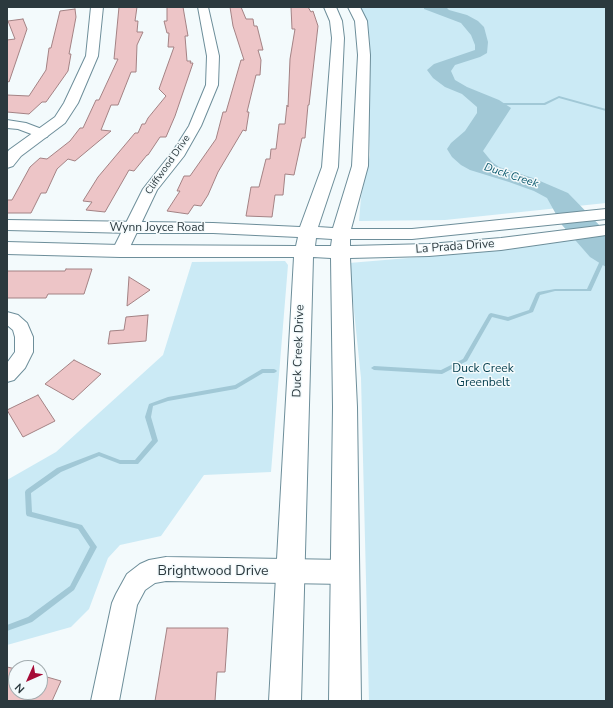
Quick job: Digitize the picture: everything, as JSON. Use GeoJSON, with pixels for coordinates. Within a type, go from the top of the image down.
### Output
{"type":"FeatureCollection","features":[{"type":"Feature","properties":{"kind":"main road"},"geometry":{"type":"LineString","coordinates":[[7,163],[15,153],[60,120],[71,103],[92,56],[97,7]]}},
{"type":"Feature","properties":{"kind":"main road","name":"Duck Creek Drive"},"geometry":{"type":"LineString","coordinates":[[285,701],[305,242],[330,167],[332,156],[338,38],[336,21],[330,7]]}},
{"type":"Feature","properties":{"kind":"main road"},"geometry":{"type":"LineString","coordinates":[[345,701],[345,407],[341,243],[342,226],[360,166],[364,55],[360,21],[354,7]]}},
{"type":"Feature","properties":{"kind":"main road","name":"La Prada Drive"},"geometry":{"type":"LineString","coordinates":[[341,243],[412,234],[606,214]]}},
{"type":"Feature","properties":{"kind":"main road","name":"Wynn Joyce Road"},"geometry":{"type":"LineString","coordinates":[[7,225],[213,228],[305,242]]}},
{"type":"Feature","properties":{"kind":"main road","name":"La Prada Drive"},"geometry":{"type":"LineString","coordinates":[[305,242],[341,243],[429,250],[501,244],[606,230]]}},
{"type":"Feature","properties":{"kind":"main road","name":"Wynn Joyce Road"},"geometry":{"type":"LineString","coordinates":[[7,248],[120,251],[199,250],[305,242]]}},
{"type":"Feature","properties":{"kind":"street","name":"Cliffwood Drive"},"geometry":{"type":"LineString","coordinates":[[120,251],[150,189],[179,153],[195,126],[212,85],[213,56],[203,7]]}},
{"type":"Feature","properties":{"kind":"street"},"geometry":{"type":"LineString","coordinates":[[7,124],[21,126],[42,134]]}},
{"type":"Feature","properties":{"kind":"street"},"geometry":{"type":"LineString","coordinates":[[7,318],[12,319],[21,327],[24,337],[24,352],[18,363],[7,375]]}},
{"type":"Feature","properties":{"kind":"street","name":"Brightwood Drive"},"geometry":{"type":"LineString","coordinates":[[105,701],[125,603],[136,582],[149,572],[166,570],[345,572]]}},
{"type":"Feature","properties":{"kind":"green space"},"geometry":{"type":"Polygon","coordinates":[[[358,7],[606,7],[606,203],[445,220],[359,221],[361,197],[370,155],[367,87],[358,7]]]}},
{"type":"Feature","properties":{"kind":"green space","name":"Duck Creek Greenbelt"},"geometry":{"type":"Polygon","coordinates":[[[606,236],[606,701],[369,701],[361,378],[349,263],[468,253],[606,236]]]}},
{"type":"Feature","properties":{"kind":"green space"},"geometry":{"type":"Polygon","coordinates":[[[285,261],[288,265],[271,472],[204,475],[161,536],[120,545],[108,558],[89,609],[71,627],[7,645],[7,480],[56,452],[163,355],[192,262],[285,261]]]}},
{"type":"Feature","properties":{"kind":"water","name":"Duck Creek"},"geometry":{"type":"Polygon","coordinates":[[[424,7],[446,7],[449,10],[467,15],[478,21],[484,27],[488,42],[487,53],[480,57],[455,65],[451,71],[455,80],[467,87],[499,100],[511,108],[483,151],[492,162],[499,167],[533,178],[568,193],[606,232],[606,267],[590,257],[562,225],[547,198],[534,191],[470,170],[461,165],[452,157],[447,149],[451,143],[465,131],[477,113],[477,107],[462,94],[445,87],[433,78],[427,70],[434,64],[475,50],[475,45],[471,35],[461,23],[424,9],[424,7]]]}},
{"type":"Feature","properties":{"kind":"building"},"geometry":{"type":"Polygon","coordinates":[[[119,7],[137,7],[135,21],[138,21],[137,32],[143,32],[137,45],[136,72],[131,72],[118,105],[111,105],[101,130],[111,131],[75,161],[68,159],[57,169],[46,193],[41,193],[31,213],[7,213],[7,200],[12,200],[30,167],[40,158],[47,159],[70,141],[80,128],[83,128],[96,100],[99,100],[118,59],[114,59],[119,7]]]}},
{"type":"Feature","properties":{"kind":"building"},"geometry":{"type":"Polygon","coordinates":[[[167,7],[183,7],[188,36],[185,36],[187,61],[191,61],[190,63],[193,63],[175,116],[166,137],[160,137],[148,155],[134,171],[129,170],[105,212],[86,210],[92,202],[83,201],[98,177],[135,133],[138,133],[142,124],[145,124],[166,96],[159,89],[174,47],[168,47],[169,33],[167,33],[164,21],[167,21],[167,7]]]}},
{"type":"Feature","properties":{"kind":"building"},"geometry":{"type":"Polygon","coordinates":[[[230,7],[241,7],[246,19],[253,19],[254,26],[257,26],[263,50],[258,50],[261,60],[260,75],[256,75],[247,112],[249,112],[246,131],[243,130],[218,172],[208,195],[201,206],[194,205],[188,214],[167,211],[180,191],[177,191],[184,176],[190,176],[216,139],[223,112],[226,112],[241,60],[244,60],[233,26],[230,7]]]}},
{"type":"Feature","properties":{"kind":"building"},"geometry":{"type":"Polygon","coordinates":[[[291,7],[308,7],[311,12],[313,11],[318,26],[305,138],[302,138],[294,175],[285,174],[283,195],[275,195],[272,217],[246,216],[251,187],[259,187],[266,159],[270,159],[271,149],[276,149],[279,124],[285,124],[287,105],[288,107],[290,59],[295,29],[292,29],[291,7]]]}},
{"type":"Feature","properties":{"kind":"building"},"geometry":{"type":"Polygon","coordinates":[[[75,9],[76,17],[69,54],[71,54],[68,71],[46,102],[42,102],[29,114],[7,112],[7,95],[29,96],[46,70],[49,48],[51,48],[60,11],[75,9]]]}},
{"type":"Feature","properties":{"kind":"building"},"geometry":{"type":"Polygon","coordinates":[[[23,19],[27,29],[9,82],[7,81],[7,40],[15,39],[8,21],[23,19]]]}},
{"type":"Feature","properties":{"kind":"building"},"geometry":{"type":"Polygon","coordinates":[[[66,269],[92,269],[84,294],[48,294],[46,298],[7,298],[7,271],[65,271],[66,269]]]}},
{"type":"Feature","properties":{"kind":"building"},"geometry":{"type":"Polygon","coordinates":[[[129,277],[150,290],[127,306],[129,277]]]}},
{"type":"Feature","properties":{"kind":"building"},"geometry":{"type":"Polygon","coordinates":[[[148,315],[146,341],[108,344],[110,331],[124,330],[126,317],[148,315]]]}},
{"type":"Feature","properties":{"kind":"building"},"geometry":{"type":"Polygon","coordinates":[[[74,360],[101,374],[73,400],[45,384],[74,360]]]}},
{"type":"Feature","properties":{"kind":"building"},"geometry":{"type":"Polygon","coordinates":[[[38,395],[55,421],[23,437],[7,410],[38,395]]]}},
{"type":"Feature","properties":{"kind":"building"},"geometry":{"type":"Polygon","coordinates":[[[167,628],[228,628],[225,672],[217,672],[215,701],[155,701],[167,628]]]}},
{"type":"Feature","properties":{"kind":"building"},"geometry":{"type":"Polygon","coordinates":[[[7,667],[8,700],[48,700],[48,677],[61,681],[52,701],[7,701],[7,667]]]}},
{"type":"Feature","properties":{"kind":"waterway"},"geometry":{"type":"LineString","coordinates":[[501,104],[545,104],[559,97],[606,110]]}},
{"type":"Feature","properties":{"kind":"waterway"},"geometry":{"type":"LineString","coordinates":[[374,368],[442,372],[465,360],[491,315],[508,319],[531,311],[538,294],[555,290],[589,290],[606,253]]}},
{"type":"Feature","properties":{"kind":"waterway"},"geometry":{"type":"LineString","coordinates":[[7,628],[30,620],[72,588],[94,547],[80,527],[29,514],[28,492],[59,470],[99,454],[120,462],[136,462],[155,441],[148,417],[151,405],[168,399],[236,387],[262,371],[274,371]]}}]}
